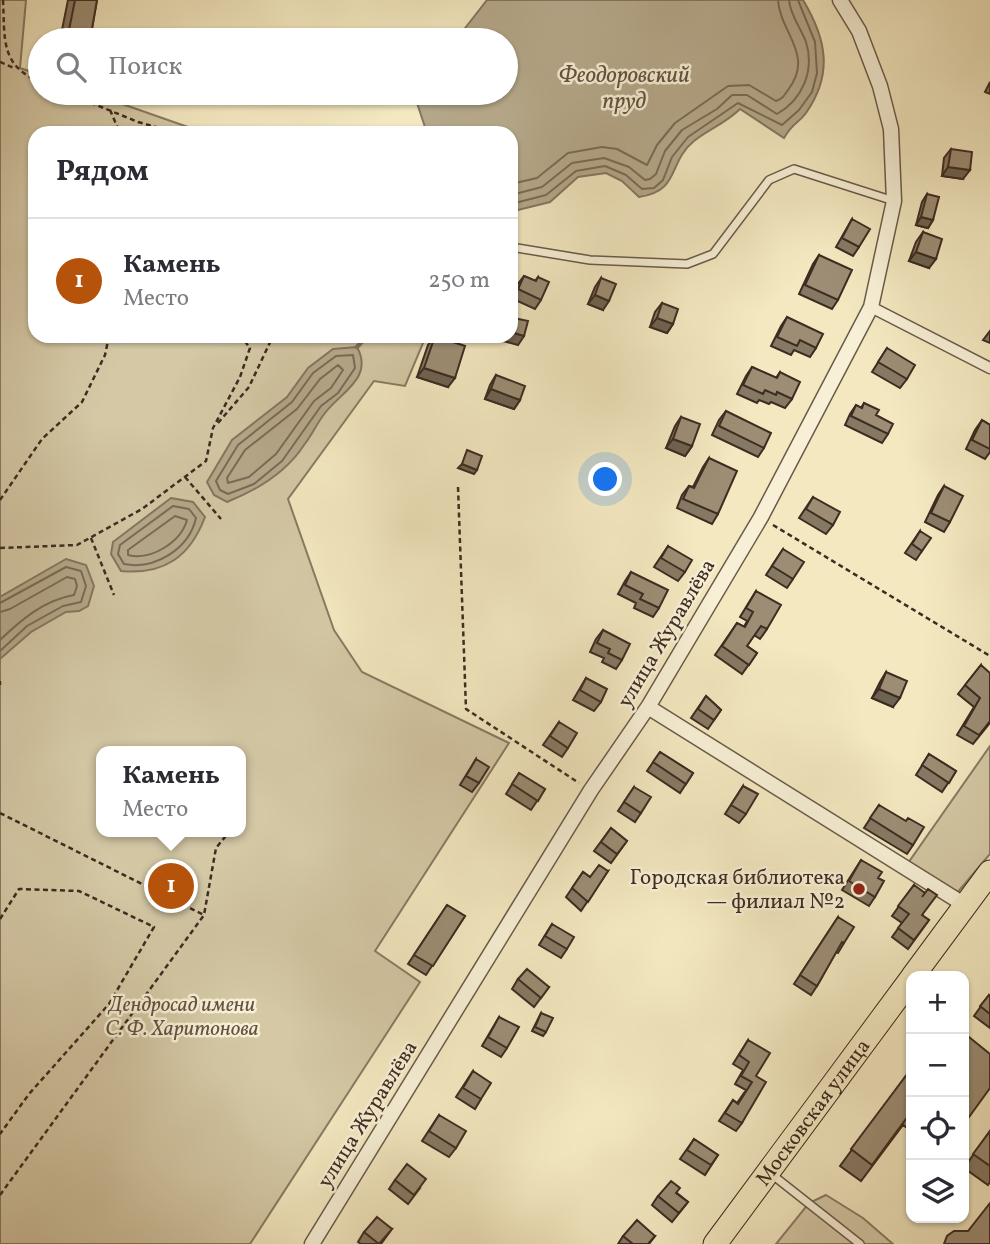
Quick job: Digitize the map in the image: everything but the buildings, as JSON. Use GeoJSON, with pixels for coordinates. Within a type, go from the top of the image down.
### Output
{"type":"FeatureCollection","features":[{"type":"Feature","properties":{"kind":"main road","name":"Московская улица"},"geometry":{"type":"LineString","coordinates":[[916,971],[990,872]]}},
{"type":"Feature","properties":{"kind":"main road","name":"Московская улица"},"geometry":{"type":"LineString","coordinates":[[715,1244],[906,985]]}},
{"type":"Feature","properties":{"kind":"street","name":"улица Журавлёва"},"geometry":{"type":"LineString","coordinates":[[312,1244],[591,790],[648,706],[761,517],[871,307],[894,201],[891,129],[880,86],[859,31],[840,0]]}},
{"type":"Feature","properties":{"kind":"street"},"geometry":{"type":"LineString","coordinates":[[871,307],[990,368]]}},
{"type":"Feature","properties":{"kind":"street"},"geometry":{"type":"LineString","coordinates":[[648,706],[965,905]]}},
{"type":"Feature","properties":{"kind":"lane"},"geometry":{"type":"LineString","coordinates":[[518,248],[590,260],[687,264],[713,254],[769,180],[794,169],[894,201]]}},
{"type":"Feature","properties":{"kind":"lane"},"geometry":{"type":"LineString","coordinates":[[769,1173],[860,1244]]}},
{"type":"Feature","properties":{"kind":"path"},"geometry":{"type":"LineString","coordinates":[[3,0],[7,57],[15,68]]}},
{"type":"Feature","properties":{"kind":"path"},"geometry":{"type":"LineString","coordinates":[[0,62],[28,75]]}},
{"type":"Feature","properties":{"kind":"path"},"geometry":{"type":"LineString","coordinates":[[97,105],[157,126]]}},
{"type":"Feature","properties":{"kind":"path"},"geometry":{"type":"LineString","coordinates":[[110,110],[117,126]]}},
{"type":"Feature","properties":{"kind":"path"},"geometry":{"type":"LineString","coordinates":[[0,499],[42,439],[82,402],[105,355],[108,343]]}},
{"type":"Feature","properties":{"kind":"path"},"geometry":{"type":"LineString","coordinates":[[0,548],[77,545],[142,509],[206,461],[213,428],[240,377],[250,348],[246,343]]}},
{"type":"Feature","properties":{"kind":"path"},"geometry":{"type":"LineString","coordinates":[[213,428],[249,387],[270,343]]}},
{"type":"Feature","properties":{"kind":"path"},"geometry":{"type":"LineString","coordinates":[[185,477],[221,520]]}},
{"type":"Feature","properties":{"kind":"path"},"geometry":{"type":"LineString","coordinates":[[458,487],[466,709],[591,790]]}},
{"type":"Feature","properties":{"kind":"path"},"geometry":{"type":"LineString","coordinates":[[761,517],[990,656]]}},
{"type":"Feature","properties":{"kind":"path"},"geometry":{"type":"LineString","coordinates":[[91,537],[114,595]]}},
{"type":"Feature","properties":{"kind":"path"},"geometry":{"type":"LineString","coordinates":[[0,813],[204,915]]}},
{"type":"Feature","properties":{"kind":"path"},"geometry":{"type":"LineString","coordinates":[[0,1195],[204,915],[216,848],[225,837]]}},
{"type":"Feature","properties":{"kind":"path"},"geometry":{"type":"LineString","coordinates":[[0,919],[19,889],[79,891],[153,927],[109,1004],[29,1094],[0,1134]]}},
{"type":"Feature","properties":{"kind":"green space","name":"Дендросад имени С. Ф. Харитонова"},"geometry":{"type":"Polygon","coordinates":[[[0,0],[26,0],[20,68],[28,71],[28,105],[125,105],[185,126],[28,126],[28,343],[423,343],[405,386],[374,381],[288,499],[334,630],[362,672],[509,743],[375,951],[420,982],[250,1244],[0,1244],[0,0]]]}},
{"type":"Feature","properties":{"kind":"green space"},"geometry":{"type":"Polygon","coordinates":[[[990,746],[990,854],[957,893],[906,866],[990,746]]]}},
{"type":"Feature","properties":{"kind":"green space"},"geometry":{"type":"Polygon","coordinates":[[[826,1195],[863,1218],[893,1244],[776,1244],[809,1203],[826,1195]]]}},
{"type":"Feature","properties":{"kind":"water","name":"Феодоровский пруд"},"geometry":{"type":"Polygon","coordinates":[[[487,0],[803,0],[822,43],[823,71],[815,99],[784,138],[740,109],[694,141],[680,158],[668,182],[652,194],[639,197],[622,181],[606,173],[578,177],[550,202],[518,210],[518,126],[425,126],[418,105],[518,105],[518,28],[465,28],[487,0]]]}},
{"type":"Feature","properties":{"kind":"water"},"geometry":{"type":"Polygon","coordinates":[[[357,347],[361,358],[359,376],[325,413],[289,464],[260,486],[227,502],[214,495],[207,482],[232,440],[287,397],[308,368],[333,349],[357,347]]]}},
{"type":"Feature","properties":{"kind":"water"},"geometry":{"type":"Polygon","coordinates":[[[171,498],[193,502],[205,517],[192,543],[183,553],[163,566],[150,570],[121,571],[111,554],[113,542],[171,498]]]}},
{"type":"Feature","properties":{"kind":"water"},"geometry":{"type":"Polygon","coordinates":[[[66,559],[86,565],[94,586],[88,606],[79,611],[66,612],[31,632],[0,659],[0,597],[66,559]]]}},
{"type":"Feature","properties":{"kind":"waterway"},"geometry":{"type":"LineString","coordinates":[[357,347],[361,343]]}},
{"type":"Feature","properties":{"kind":"place","name":"Камень"},"geometry":{"type":"Point","coordinates":[171,886]}},
{"type":"Feature","properties":{"kind":"place","name":"Городская библиотека — филиал №2"},"geometry":{"type":"Point","coordinates":[859,889]}}]}
